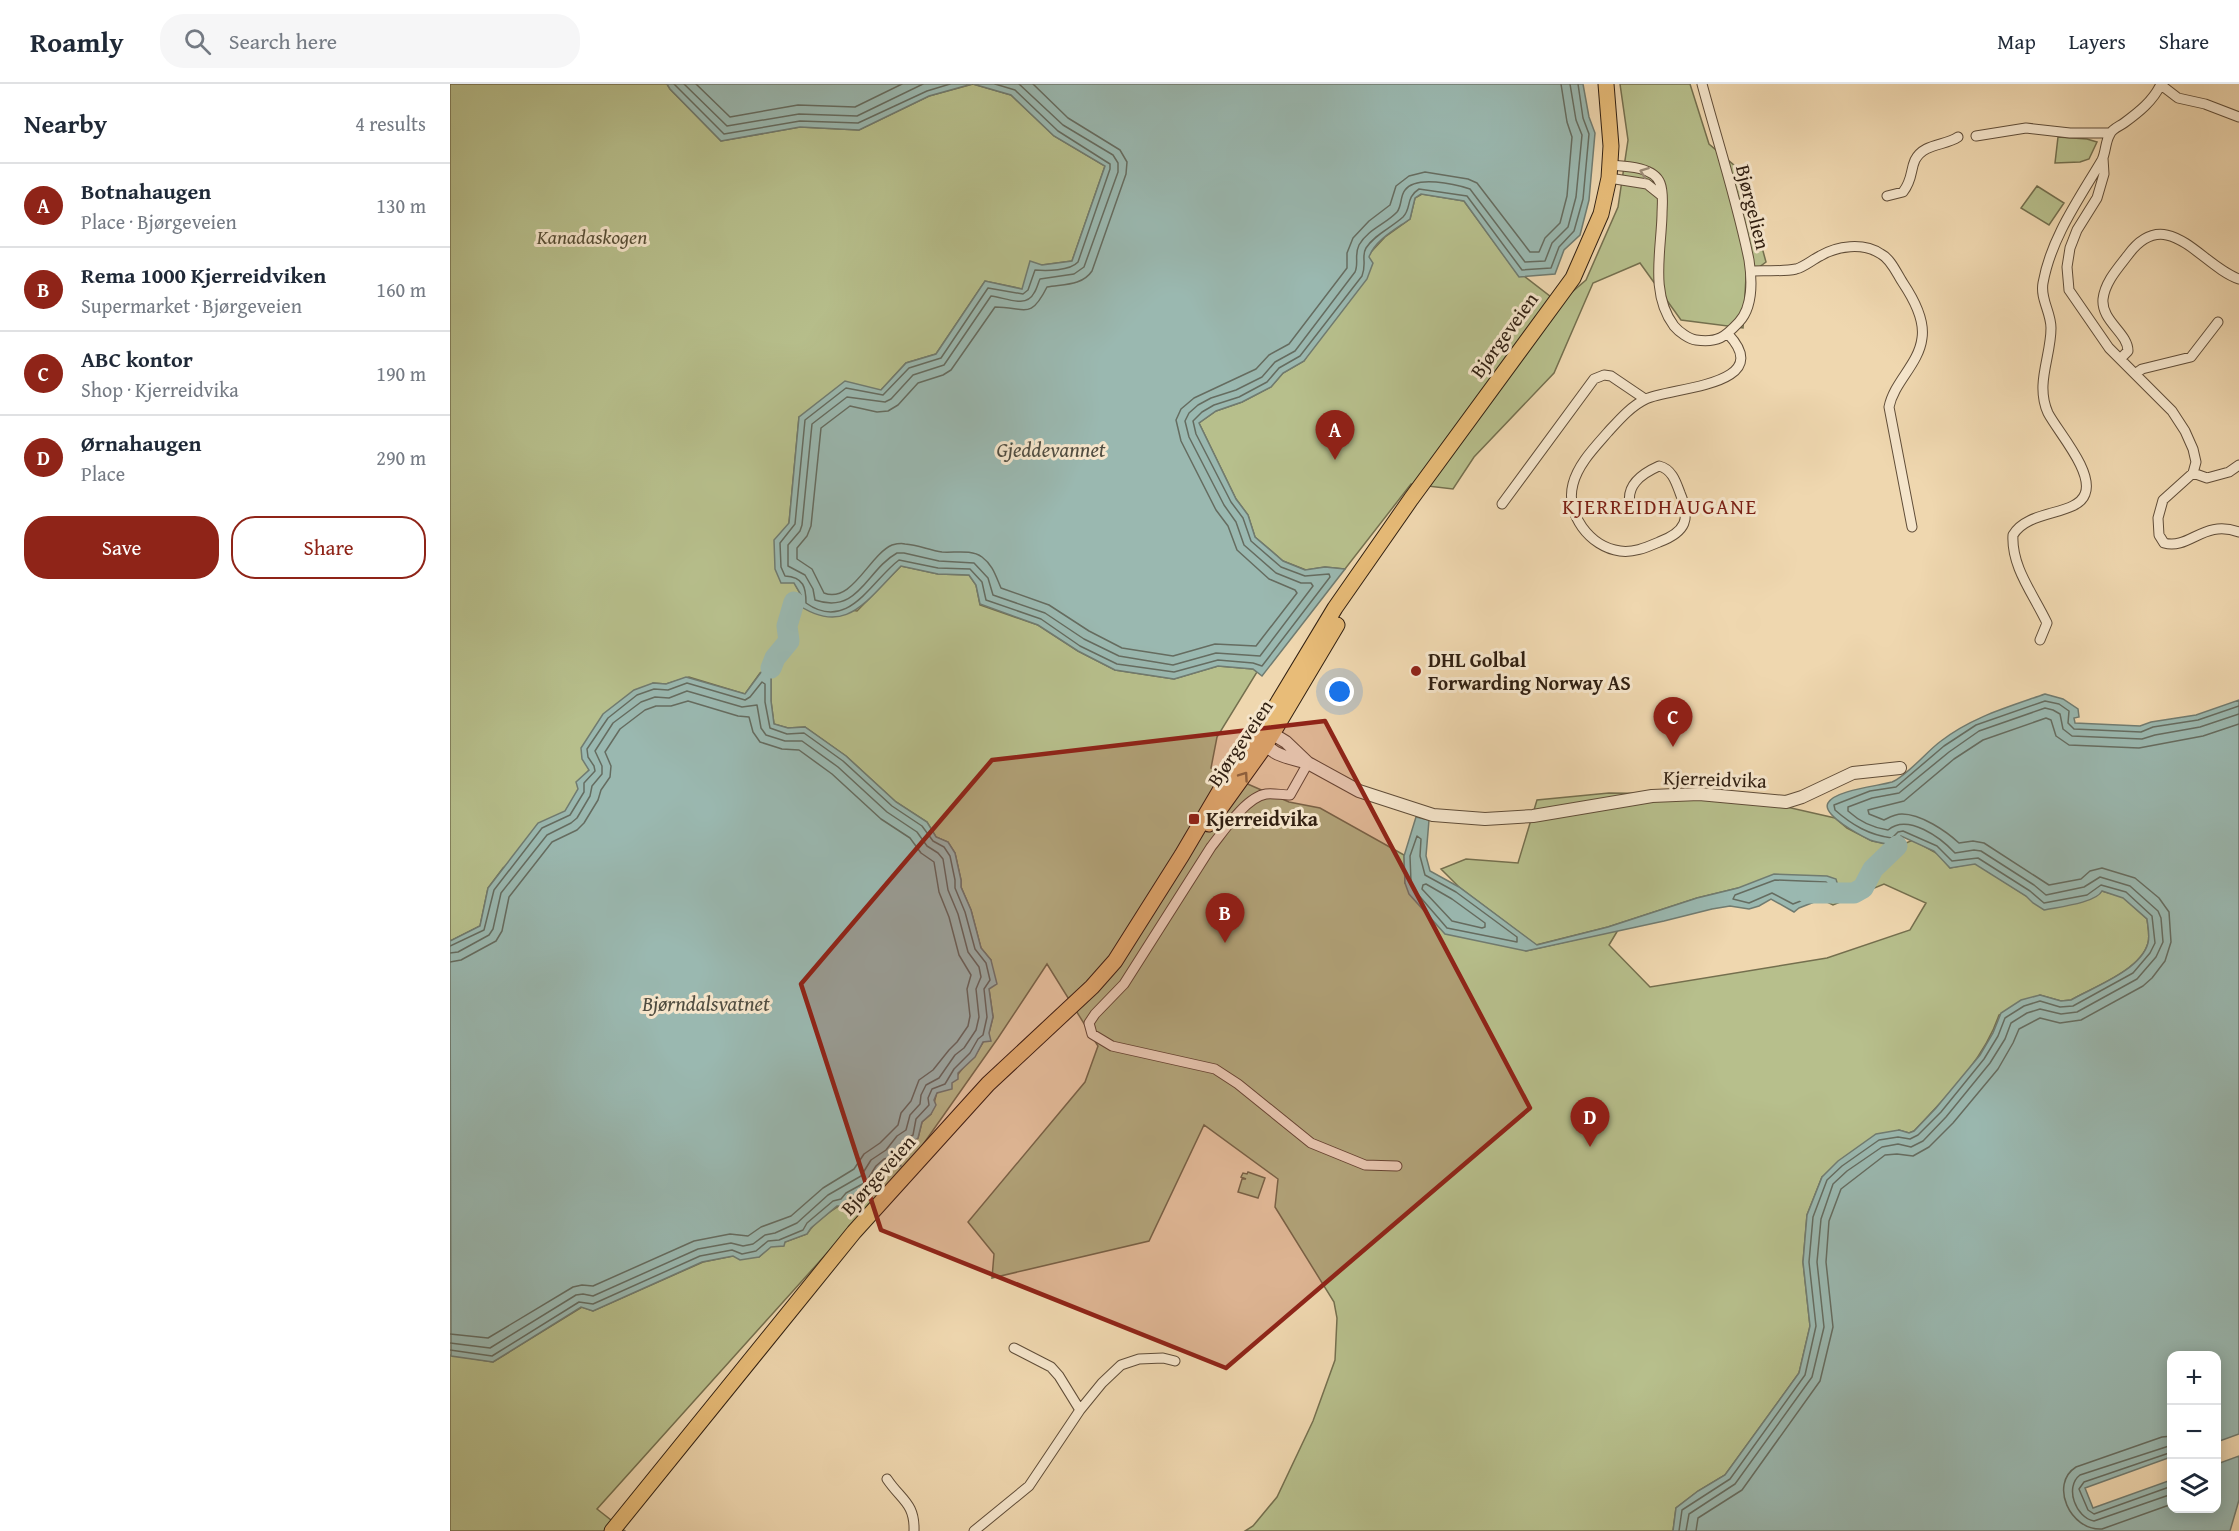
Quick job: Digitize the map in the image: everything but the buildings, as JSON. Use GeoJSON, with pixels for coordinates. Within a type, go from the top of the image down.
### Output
{"type":"FeatureCollection","features":[{"type":"Feature","properties":{"kind":"main road","name":"Bjørgeveien"},"geometry":{"type":"LineString","coordinates":[[612,1531],[854,1232],[988,1084],[1092,987],[1115,961],[1182,855],[1214,817],[1266,738],[1335,608],[1411,499],[1573,278],[1601,214],[1610,171],[1606,84]]}},
{"type":"Feature","properties":{"kind":"street","name":"Bjørgelien"},"geometry":{"type":"LineString","coordinates":[[1702,84],[1742,226],[1750,271],[1749,299],[1744,316],[1728,334]]}},
{"type":"Feature","properties":{"kind":"street"},"geometry":{"type":"LineString","coordinates":[[1976,136],[2026,128],[2070,133],[2110,133],[2152,100],[2161,84],[2178,98],[2205,104],[2239,117]]}},
{"type":"Feature","properties":{"kind":"street"},"geometry":{"type":"LineString","coordinates":[[2040,640],[2047,623],[2028,588],[2014,553],[2013,535],[2024,522],[2077,504],[2084,497],[2087,489],[2084,472],[2052,419],[2043,395],[2042,382],[2051,339],[2051,324],[2044,302],[2043,285],[2057,238],[2103,158],[2110,133]]}},
{"type":"Feature","properties":{"kind":"street"},"geometry":{"type":"LineString","coordinates":[[1887,196],[1903,192],[1912,176],[1916,159],[1922,152],[1958,137]]}},
{"type":"Feature","properties":{"kind":"street"},"geometry":{"type":"LineString","coordinates":[[2103,158],[2104,174],[2097,198],[2077,230],[2070,248],[2067,267],[2069,290],[2096,332],[2172,411],[2185,431],[2196,462],[2193,473],[2163,500],[2158,518],[2159,535],[2164,543],[2179,544],[2208,530],[2228,528],[2239,532]]}},
{"type":"Feature","properties":{"kind":"street"},"geometry":{"type":"LineString","coordinates":[[1610,171],[1650,172],[1660,181],[1662,196],[1658,279],[1668,318],[1677,330],[1693,340],[1714,341],[1728,334],[1734,340],[1740,357],[1740,364],[1735,372],[1718,381],[1645,399],[1622,417],[1599,442],[1580,468],[1572,487],[1577,520],[1590,536],[1611,549],[1633,551],[1646,547],[1678,532],[1684,523],[1685,507],[1673,477],[1666,467],[1659,465],[1636,479],[1628,500],[1631,508]]}},
{"type":"Feature","properties":{"kind":"street"},"geometry":{"type":"LineString","coordinates":[[2120,359],[2128,351],[2128,344],[2116,331],[2107,316],[2103,300],[2110,279],[2132,249],[2142,240],[2156,234],[2181,238],[2228,276],[2239,279]]}},
{"type":"Feature","properties":{"kind":"street"},"geometry":{"type":"LineString","coordinates":[[1750,271],[1797,269],[1836,249],[1862,248],[1882,254],[1907,288],[1920,316],[1923,337],[1917,354],[1891,397],[1889,407],[1912,527]]}},
{"type":"Feature","properties":{"kind":"street"},"geometry":{"type":"LineString","coordinates":[[2135,374],[2142,369],[2191,357],[2218,322]]}},
{"type":"Feature","properties":{"kind":"street"},"geometry":{"type":"LineString","coordinates":[[1502,504],[1594,379],[1604,375],[1611,376],[1645,399]]}},
{"type":"Feature","properties":{"kind":"street"},"geometry":{"type":"LineString","coordinates":[[2193,473],[2207,478],[2229,472],[2239,465]]}},
{"type":"Feature","properties":{"kind":"street","name":"Kjerreidvika"},"geometry":{"type":"LineString","coordinates":[[1266,738],[1278,754],[1308,763],[1359,791],[1433,815],[1485,819],[1533,816],[1652,796],[1699,794],[1786,802],[1854,773],[1900,768]]}},
{"type":"Feature","properties":{"kind":"street","name":"Bjørgeveien"},"geometry":{"type":"LineString","coordinates":[[1308,763],[1290,795],[1265,794],[1254,799],[1226,828],[1211,847],[1124,984],[1089,1023],[1092,1034],[1112,1046],[1215,1069],[1238,1084],[1311,1143],[1365,1165],[1397,1166]]}},
{"type":"Feature","properties":{"kind":"street"},"geometry":{"type":"LineString","coordinates":[[1014,1348],[1051,1367],[1080,1410]]}},
{"type":"Feature","properties":{"kind":"street"},"geometry":{"type":"LineString","coordinates":[[974,1531],[1029,1486],[1080,1410],[1102,1383],[1121,1365],[1139,1359],[1163,1358],[1175,1361]]}},
{"type":"Feature","properties":{"kind":"street"},"geometry":{"type":"LineString","coordinates":[[887,1479],[910,1506],[914,1519],[914,1531]]}},
{"type":"Feature","properties":{"kind":"highlighted area"},"geometry":{"type":"Polygon","coordinates":[[[1325,721],[1530,1108],[1226,1368],[881,1230],[801,984],[992,760],[1325,721]]]}},
{"type":"Feature","properties":{"kind":"green space","name":"Kanadaskogen"},"geometry":{"type":"Polygon","coordinates":[[[450,84],[667,84],[721,141],[800,127],[859,130],[929,96],[973,84],[1011,95],[1054,136],[1105,166],[1072,261],[1042,265],[1022,289],[985,281],[936,354],[906,363],[881,390],[799,417],[789,523],[794,582],[801,595],[794,602],[857,611],[901,566],[938,574],[969,575],[976,585],[980,605],[1038,625],[1078,651],[1115,670],[1174,679],[1218,666],[1253,669],[1257,672],[1217,737],[1211,768],[1289,802],[1320,808],[1404,855],[1405,883],[1526,951],[1618,930],[1609,945],[1650,987],[1827,958],[1910,930],[1926,903],[1884,884],[1833,905],[1821,899],[1835,894],[1738,888],[1697,898],[1608,927],[1536,945],[1459,887],[1441,869],[1466,859],[1518,863],[1537,800],[1609,793],[1684,794],[1765,802],[1835,818],[1847,828],[1872,841],[1899,846],[1913,840],[1938,854],[1950,868],[1975,863],[2031,899],[2102,891],[2123,897],[2147,919],[2149,940],[2144,953],[2116,977],[2071,1000],[2061,1001],[2040,995],[1999,1015],[1974,1063],[1914,1131],[1909,1133],[1899,1130],[1822,1177],[1807,1215],[1803,1262],[1810,1326],[1799,1373],[1725,1475],[1698,1491],[1676,1508],[1673,1531],[1245,1531],[1253,1526],[1277,1497],[1313,1421],[1335,1360],[1337,1318],[1334,1302],[1275,1207],[1278,1179],[1204,1125],[1149,1241],[992,1278],[994,1254],[968,1222],[1085,1082],[1098,1046],[1047,964],[917,1153],[597,1509],[625,1531],[450,1531],[450,1355],[493,1362],[582,1307],[593,1311],[703,1262],[733,1256],[759,1257],[771,1246],[783,1246],[785,1242],[807,1234],[824,1216],[869,1186],[880,1170],[888,1164],[893,1168],[903,1151],[918,1138],[922,1122],[931,1114],[937,1092],[952,1082],[974,1057],[989,1033],[993,1017],[989,989],[991,960],[981,948],[971,910],[961,887],[955,853],[948,842],[936,837],[927,822],[896,802],[846,756],[805,727],[788,728],[774,724],[771,673],[760,673],[745,694],[689,677],[666,684],[653,683],[589,770],[564,817],[503,868],[488,888],[480,926],[450,941],[450,84]]]}},
{"type":"Feature","properties":{"kind":"green space"},"geometry":{"type":"Polygon","coordinates":[[[1620,84],[1690,84],[1709,144],[1741,171],[1766,262],[1746,277],[1743,328],[1681,320],[1640,263],[1593,283],[1554,373],[1474,457],[1453,489],[1411,484],[1345,569],[1325,567],[1306,570],[1283,561],[1255,537],[1248,515],[1236,499],[1199,423],[1216,411],[1242,402],[1271,387],[1283,373],[1304,361],[1371,252],[1385,237],[1410,219],[1415,198],[1422,194],[1464,201],[1519,276],[1524,276],[1559,303],[1586,280],[1618,207],[1628,140],[1620,84]]]}},
{"type":"Feature","properties":{"kind":"green space"},"geometry":{"type":"Polygon","coordinates":[[[2058,137],[2097,142],[2089,159],[2080,162],[2055,163],[2058,137]]]}},
{"type":"Feature","properties":{"kind":"green space"},"geometry":{"type":"Polygon","coordinates":[[[2037,186],[2064,203],[2049,225],[2021,208],[2037,186]]]}},
{"type":"Feature","properties":{"kind":"green space"},"geometry":{"type":"Polygon","coordinates":[[[1248,1172],[1265,1178],[1258,1198],[1238,1192],[1242,1179],[1246,1179],[1241,1177],[1243,1173],[1248,1172]]]}},
{"type":"Feature","properties":{"kind":"water"},"geometry":{"type":"Polygon","coordinates":[[[667,84],[972,84],[929,96],[859,130],[800,127],[721,141],[667,84]]]}},
{"type":"Feature","properties":{"kind":"water","name":"Gjeddevannet"},"geometry":{"type":"Polygon","coordinates":[[[973,84],[1583,84],[1589,117],[1595,133],[1589,200],[1580,235],[1564,250],[1555,274],[1519,277],[1464,201],[1421,194],[1415,198],[1410,219],[1386,235],[1376,245],[1369,257],[1373,263],[1367,279],[1304,361],[1283,373],[1271,387],[1242,402],[1216,411],[1199,423],[1236,499],[1248,515],[1255,537],[1283,561],[1305,570],[1325,567],[1345,569],[1262,676],[1253,669],[1218,666],[1174,679],[1115,670],[1078,651],[1038,625],[980,604],[976,585],[969,575],[938,574],[901,566],[877,592],[854,611],[841,616],[827,617],[812,613],[794,602],[801,595],[794,583],[781,583],[775,569],[774,540],[789,523],[799,417],[845,381],[881,390],[906,363],[936,354],[985,281],[1022,289],[1030,261],[1042,265],[1072,261],[1105,166],[1054,136],[1011,95],[973,84]]]}},
{"type":"Feature","properties":{"kind":"water","name":"Bjørndalsvatnet"},"geometry":{"type":"Polygon","coordinates":[[[765,667],[771,668],[774,724],[788,728],[805,727],[846,756],[896,802],[927,822],[936,837],[948,842],[955,853],[961,887],[971,910],[981,948],[991,960],[997,984],[989,989],[993,1017],[989,1033],[991,1041],[983,1042],[975,1057],[958,1073],[958,1079],[952,1083],[952,1089],[937,1093],[934,1100],[936,1105],[931,1114],[922,1122],[918,1138],[898,1156],[901,1166],[893,1168],[888,1164],[880,1170],[872,1184],[849,1198],[847,1206],[837,1206],[807,1234],[785,1242],[784,1246],[771,1247],[759,1257],[740,1260],[733,1256],[702,1262],[593,1311],[581,1307],[493,1362],[451,1356],[450,941],[480,926],[488,888],[538,823],[565,811],[578,789],[576,782],[589,770],[582,759],[581,748],[603,714],[634,690],[653,683],[666,684],[686,677],[745,694],[765,667]]]}},
{"type":"Feature","properties":{"kind":"water"},"geometry":{"type":"Polygon","coordinates":[[[2045,694],[2063,699],[2078,709],[2079,717],[2074,718],[2075,723],[2140,726],[2151,722],[2196,715],[2239,700],[2239,1434],[2221,1441],[2221,1351],[2167,1351],[2167,1458],[2085,1488],[2093,1508],[2167,1481],[2167,1513],[2221,1513],[2221,1463],[2239,1456],[2239,1500],[2230,1531],[1673,1531],[1676,1508],[1698,1491],[1725,1475],[1799,1373],[1810,1326],[1803,1262],[1807,1215],[1822,1177],[1838,1161],[1876,1134],[1899,1130],[1909,1133],[1914,1131],[1980,1055],[2001,1013],[2021,1000],[2040,995],[2061,1001],[2071,1000],[2127,969],[2144,953],[2148,943],[2147,919],[2123,898],[2102,891],[2092,899],[2044,910],[1975,864],[1950,868],[1934,851],[1901,836],[1897,846],[1870,840],[1836,819],[1827,808],[1828,803],[1839,795],[1898,779],[1941,741],[1965,725],[2045,694]]]}},
{"type":"Feature","properties":{"kind":"water"},"geometry":{"type":"Polygon","coordinates":[[[1416,817],[1429,820],[1426,856],[1430,871],[1459,887],[1537,945],[1608,927],[1697,898],[1738,888],[1774,874],[1827,876],[1836,879],[1838,886],[1835,894],[1794,912],[1771,899],[1749,909],[1730,906],[1712,909],[1526,951],[1445,934],[1409,894],[1405,883],[1404,856],[1416,817]]]}},
{"type":"Feature","properties":{"kind":"waterway"},"geometry":{"type":"LineString","coordinates":[[771,668],[775,658],[789,641],[787,626],[794,602]]}},
{"type":"Feature","properties":{"kind":"waterway"},"geometry":{"type":"LineString","coordinates":[[1807,893],[1854,893],[1863,888],[1873,869],[1897,846]]}},
{"type":"Feature","properties":{"kind":"place","name":"Botnahaugen"},"geometry":{"type":"Point","coordinates":[1335,460]}},
{"type":"Feature","properties":{"kind":"place","name":"DHL Golbal Forwarding Norway AS"},"geometry":{"type":"Point","coordinates":[1416,671]}},
{"type":"Feature","properties":{"kind":"place","name":"ABC kontor"},"geometry":{"type":"Point","coordinates":[1673,747]}},
{"type":"Feature","properties":{"kind":"place","name":"Kjerreidvika"},"geometry":{"type":"Point","coordinates":[1194,819]}},
{"type":"Feature","properties":{"kind":"place","name":"Rema 1000 Kjerreidviken"},"geometry":{"type":"Point","coordinates":[1225,943]}},
{"type":"Feature","properties":{"kind":"place","name":"Ørnahaugen"},"geometry":{"type":"Point","coordinates":[1590,1147]}},
{"type":"Feature","properties":{"kind":"district","name":"KJERREIDHAUGANE"},"geometry":{"type":"Point","coordinates":[1660,507]}}]}
